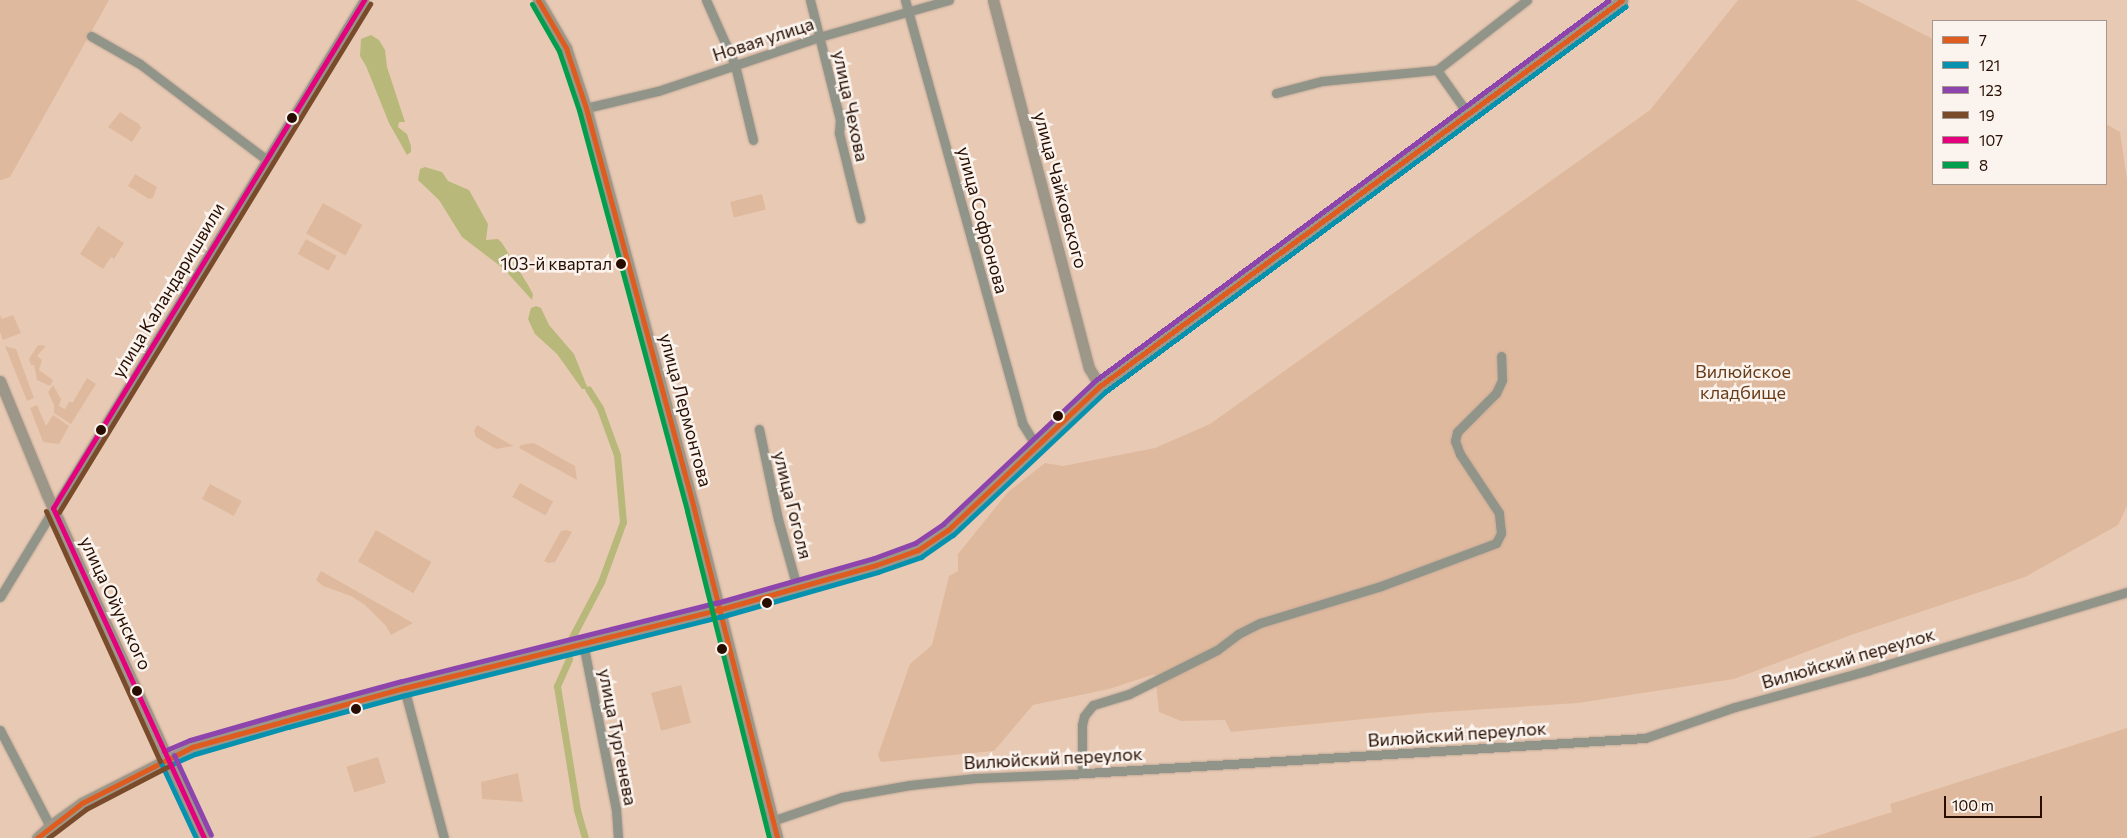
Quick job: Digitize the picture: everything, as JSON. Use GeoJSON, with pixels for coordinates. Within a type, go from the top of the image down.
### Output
{"type":"FeatureCollection","features":[{"type":"Feature","properties":{"kind":"main road","name":"улица Лермонтова"},"geometry":{"type":"LineString","coordinates":[[538,0],[566,48],[586,108],[662,387],[777,838]]}},
{"type":"Feature","properties":{"kind":"main road","name":"улица Чайковского"},"geometry":{"type":"LineString","coordinates":[[993,0],[1089,368],[1100,386]]}},
{"type":"Feature","properties":{"kind":"main road"},"geometry":{"type":"LineString","coordinates":[[37,838],[82,803],[192,747],[404,688],[718,610],[900,557],[934,540],[961,518],[1100,386],[1622,0]]}},
{"type":"Feature","properties":{"kind":"main road","name":"улица Ойунского"},"geometry":{"type":"LineString","coordinates":[[0,381],[53,508],[204,838]]}},
{"type":"Feature","properties":{"kind":"street","name":"улица Каландаришвили"},"geometry":{"type":"LineString","coordinates":[[0,597],[364,0]]}},
{"type":"Feature","properties":{"kind":"street"},"geometry":{"type":"LineString","coordinates":[[706,0],[735,66],[753,140]]}},
{"type":"Feature","properties":{"kind":"street","name":"улица Чехова"},"geometry":{"type":"LineString","coordinates":[[810,0],[840,119],[839,133],[860,218]]}},
{"type":"Feature","properties":{"kind":"street","name":"улица Софронова"},"geometry":{"type":"LineString","coordinates":[[905,0],[1022,423],[1036,445]]}},
{"type":"Feature","properties":{"kind":"street","name":"Новая улица"},"geometry":{"type":"LineString","coordinates":[[586,108],[658,91],[819,38],[949,0]]}},
{"type":"Feature","properties":{"kind":"street"},"geometry":{"type":"LineString","coordinates":[[1276,93],[1322,81],[1437,70],[1527,0]]}},
{"type":"Feature","properties":{"kind":"street"},"geometry":{"type":"LineString","coordinates":[[91,36],[140,64],[266,160]]}},
{"type":"Feature","properties":{"kind":"street"},"geometry":{"type":"LineString","coordinates":[[1437,70],[1468,114]]}},
{"type":"Feature","properties":{"kind":"street"},"geometry":{"type":"LineString","coordinates":[[1082,773],[1082,725],[1084,716],[1093,705],[1129,694],[1217,650],[1238,634],[1260,623],[1381,586],[1496,543],[1501,532],[1498,513],[1460,454],[1455,442],[1457,432],[1496,393],[1502,380],[1501,356]]}},
{"type":"Feature","properties":{"kind":"street","name":"улица Гоголя"},"geometry":{"type":"LineString","coordinates":[[759,429],[778,519],[798,587]]}},
{"type":"Feature","properties":{"kind":"street","name":"Вилюйский переулок"},"geometry":{"type":"LineString","coordinates":[[772,821],[842,797],[910,785],[976,778],[1645,738],[1735,707],[1869,670],[2127,592]]}},
{"type":"Feature","properties":{"kind":"street","name":"улица Тургенева"},"geometry":{"type":"LineString","coordinates":[[583,642],[616,809],[618,838]]}},
{"type":"Feature","properties":{"kind":"street"},"geometry":{"type":"LineString","coordinates":[[404,688],[444,838]]}},
{"type":"Feature","properties":{"kind":"street"},"geometry":{"type":"LineString","coordinates":[[0,730],[50,826]]}},
{"type":"Feature","properties":{"kind":"green space"},"geometry":{"type":"Polygon","coordinates":[[[0,0],[109,0],[10,177],[2,180],[0,180],[0,0]]]}},
{"type":"Feature","properties":{"kind":"green space","name":"Вилюйское кладбище"},"geometry":{"type":"Polygon","coordinates":[[[1738,0],[1856,0],[1932,38],[1932,185],[2107,185],[2107,125],[2120,132],[2127,180],[2127,506],[2118,525],[2025,577],[1851,635],[1734,679],[1578,703],[1426,713],[1231,732],[1225,720],[1181,721],[1159,712],[1155,674],[1109,689],[1033,705],[994,751],[881,762],[878,755],[910,664],[932,645],[949,576],[958,571],[958,554],[1008,492],[1045,463],[1063,466],[1155,448],[1210,424],[1650,110],[1738,0]]]}},
{"type":"Feature","properties":{"kind":"green space"},"geometry":{"type":"Polygon","coordinates":[[[120,112],[139,124],[141,128],[132,142],[108,127],[120,112]]]}},
{"type":"Feature","properties":{"kind":"green space"},"geometry":{"type":"Polygon","coordinates":[[[135,174],[157,187],[153,198],[149,199],[128,186],[135,174]]]}},
{"type":"Feature","properties":{"kind":"green space"},"geometry":{"type":"Polygon","coordinates":[[[762,194],[766,210],[734,218],[730,202],[762,194]]]}},
{"type":"Feature","properties":{"kind":"green space"},"geometry":{"type":"Polygon","coordinates":[[[323,203],[362,225],[345,255],[306,234],[323,203]]]}},
{"type":"Feature","properties":{"kind":"green space"},"geometry":{"type":"Polygon","coordinates":[[[98,226],[124,243],[114,259],[111,257],[103,269],[80,254],[98,226]]]}},
{"type":"Feature","properties":{"kind":"green space"},"geometry":{"type":"Polygon","coordinates":[[[306,239],[337,256],[328,271],[298,254],[306,239]]]}},
{"type":"Feature","properties":{"kind":"green space"},"geometry":{"type":"Polygon","coordinates":[[[0,315],[2,319],[13,315],[21,333],[3,340],[0,332],[0,315]]]}},
{"type":"Feature","properties":{"kind":"green space"},"geometry":{"type":"Polygon","coordinates":[[[38,345],[46,346],[37,356],[42,360],[39,370],[53,380],[50,386],[37,380],[34,365],[31,365],[29,359],[38,345]]]}},
{"type":"Feature","properties":{"kind":"green space"},"geometry":{"type":"Polygon","coordinates":[[[5,346],[16,349],[34,398],[27,401],[5,346]]]}},
{"type":"Feature","properties":{"kind":"green space"},"geometry":{"type":"Polygon","coordinates":[[[87,378],[96,384],[71,424],[54,413],[54,405],[48,392],[53,385],[61,399],[59,406],[65,409],[69,402],[73,402],[87,378]]]}},
{"type":"Feature","properties":{"kind":"green space"},"geometry":{"type":"Polygon","coordinates":[[[37,405],[46,426],[53,415],[69,426],[59,444],[43,442],[30,408],[37,405]]]}},
{"type":"Feature","properties":{"kind":"green space"},"geometry":{"type":"Polygon","coordinates":[[[477,425],[513,446],[496,449],[476,437],[474,431],[477,425]]]}},
{"type":"Feature","properties":{"kind":"green space"},"geometry":{"type":"Polygon","coordinates":[[[534,443],[575,466],[577,480],[519,448],[521,445],[534,443]]]}},
{"type":"Feature","properties":{"kind":"green space"},"geometry":{"type":"Polygon","coordinates":[[[520,483],[553,501],[545,515],[512,497],[520,483]]]}},
{"type":"Feature","properties":{"kind":"green space"},"geometry":{"type":"Polygon","coordinates":[[[210,484],[242,501],[234,516],[202,499],[210,484]]]}},
{"type":"Feature","properties":{"kind":"green space"},"geometry":{"type":"Polygon","coordinates":[[[376,530],[431,562],[413,593],[358,561],[376,530]]]}},
{"type":"Feature","properties":{"kind":"green space"},"geometry":{"type":"Polygon","coordinates":[[[567,530],[572,532],[555,562],[548,563],[544,561],[561,531],[567,530]]]}},
{"type":"Feature","properties":{"kind":"green space"},"geometry":{"type":"Polygon","coordinates":[[[321,571],[413,623],[391,635],[386,626],[365,605],[351,596],[323,586],[316,580],[321,571]]]}},
{"type":"Feature","properties":{"kind":"green space"},"geometry":{"type":"Polygon","coordinates":[[[681,685],[691,723],[661,731],[651,693],[681,685]]]}},
{"type":"Feature","properties":{"kind":"green space"},"geometry":{"type":"Polygon","coordinates":[[[2127,728],[2127,838],[1810,838],[1892,812],[1890,804],[2127,728]]]}},
{"type":"Feature","properties":{"kind":"green space"},"geometry":{"type":"Polygon","coordinates":[[[378,757],[386,783],[354,792],[346,767],[378,757]]]}},
{"type":"Feature","properties":{"kind":"green space"},"geometry":{"type":"Polygon","coordinates":[[[518,773],[523,802],[482,799],[481,782],[518,773]]]}},
{"type":"Feature","properties":{"kind":"shaded area"},"geometry":{"type":"Polygon","coordinates":[[[371,35],[379,40],[385,50],[387,67],[405,122],[399,122],[398,127],[407,134],[411,146],[411,152],[407,155],[389,123],[366,66],[360,56],[361,39],[371,35]]]}},
{"type":"Feature","properties":{"kind":"shaded area"},"geometry":{"type":"Polygon","coordinates":[[[425,167],[442,172],[448,181],[469,190],[488,224],[486,240],[498,239],[502,243],[533,294],[532,300],[504,269],[462,237],[439,200],[418,180],[420,169],[425,167]]]}},
{"type":"Feature","properties":{"kind":"shaded area"},"geometry":{"type":"Polygon","coordinates":[[[536,306],[541,308],[549,325],[574,354],[588,389],[582,389],[557,354],[535,334],[528,319],[531,308],[536,306]]]}},
{"type":"Feature","properties":{"kind":"waterway"},"geometry":{"type":"LineString","coordinates":[[570,641],[601,582],[623,522],[617,455],[600,408],[588,389]]}},
{"type":"Feature","properties":{"kind":"waterway"},"geometry":{"type":"LineString","coordinates":[[569,659],[557,686],[577,810],[585,838]]}},
{"type":"Feature","properties":{"kind":"transit line","name":"107"},"geometry":{"type":"LineString","coordinates":[[53,508],[364,0]]}},
{"type":"Feature","properties":{"kind":"transit line","name":"7"},"geometry":{"type":"LineString","coordinates":[[538,0],[566,48],[586,108],[694,509],[777,838]]}},
{"type":"Feature","properties":{"kind":"transit line","name":"123"},"geometry":{"type":"LineString","coordinates":[[164,751],[190,740],[402,681],[716,603],[874,558],[915,543],[943,524],[1096,380],[1609,0]]}},
{"type":"Feature","properties":{"kind":"transit line","name":"7"},"geometry":{"type":"LineString","coordinates":[[37,838],[82,803],[192,747],[404,688],[718,610],[876,565],[918,550],[948,530],[1100,386],[1622,0]]}},
{"type":"Feature","properties":{"kind":"transit line","name":"19"},"geometry":{"type":"LineString","coordinates":[[59,512],[370,4]]}},
{"type":"Feature","properties":{"kind":"transit line","name":"8"},"geometry":{"type":"LineString","coordinates":[[532,4],[559,51],[579,110],[687,511],[769,838]]}},
{"type":"Feature","properties":{"kind":"transit line","name":"121"},"geometry":{"type":"LineString","coordinates":[[170,765],[195,754],[288,727],[406,695],[720,617],[878,572],[921,557],[953,535],[1105,392],[1626,6]]}},
{"type":"Feature","properties":{"kind":"transit line","name":"107"},"geometry":{"type":"LineString","coordinates":[[53,508],[204,838]]}},
{"type":"Feature","properties":{"kind":"transit line","name":"19"},"geometry":{"type":"LineString","coordinates":[[46,511],[160,761]]}},
{"type":"Feature","properties":{"kind":"transit line","name":"123"},"geometry":{"type":"LineString","coordinates":[[174,755],[211,835]]}},
{"type":"Feature","properties":{"kind":"transit line","name":"121"},"geometry":{"type":"LineString","coordinates":[[160,761],[196,838]]}},
{"type":"Feature","properties":{"kind":"transit line","name":"19"},"geometry":{"type":"LineString","coordinates":[[48,838],[86,809],[171,765]]}},
{"type":"Feature","properties":{"kind":"place","name":"103-й квартал"},"geometry":{"type":"Point","coordinates":[621,264]}}]}
